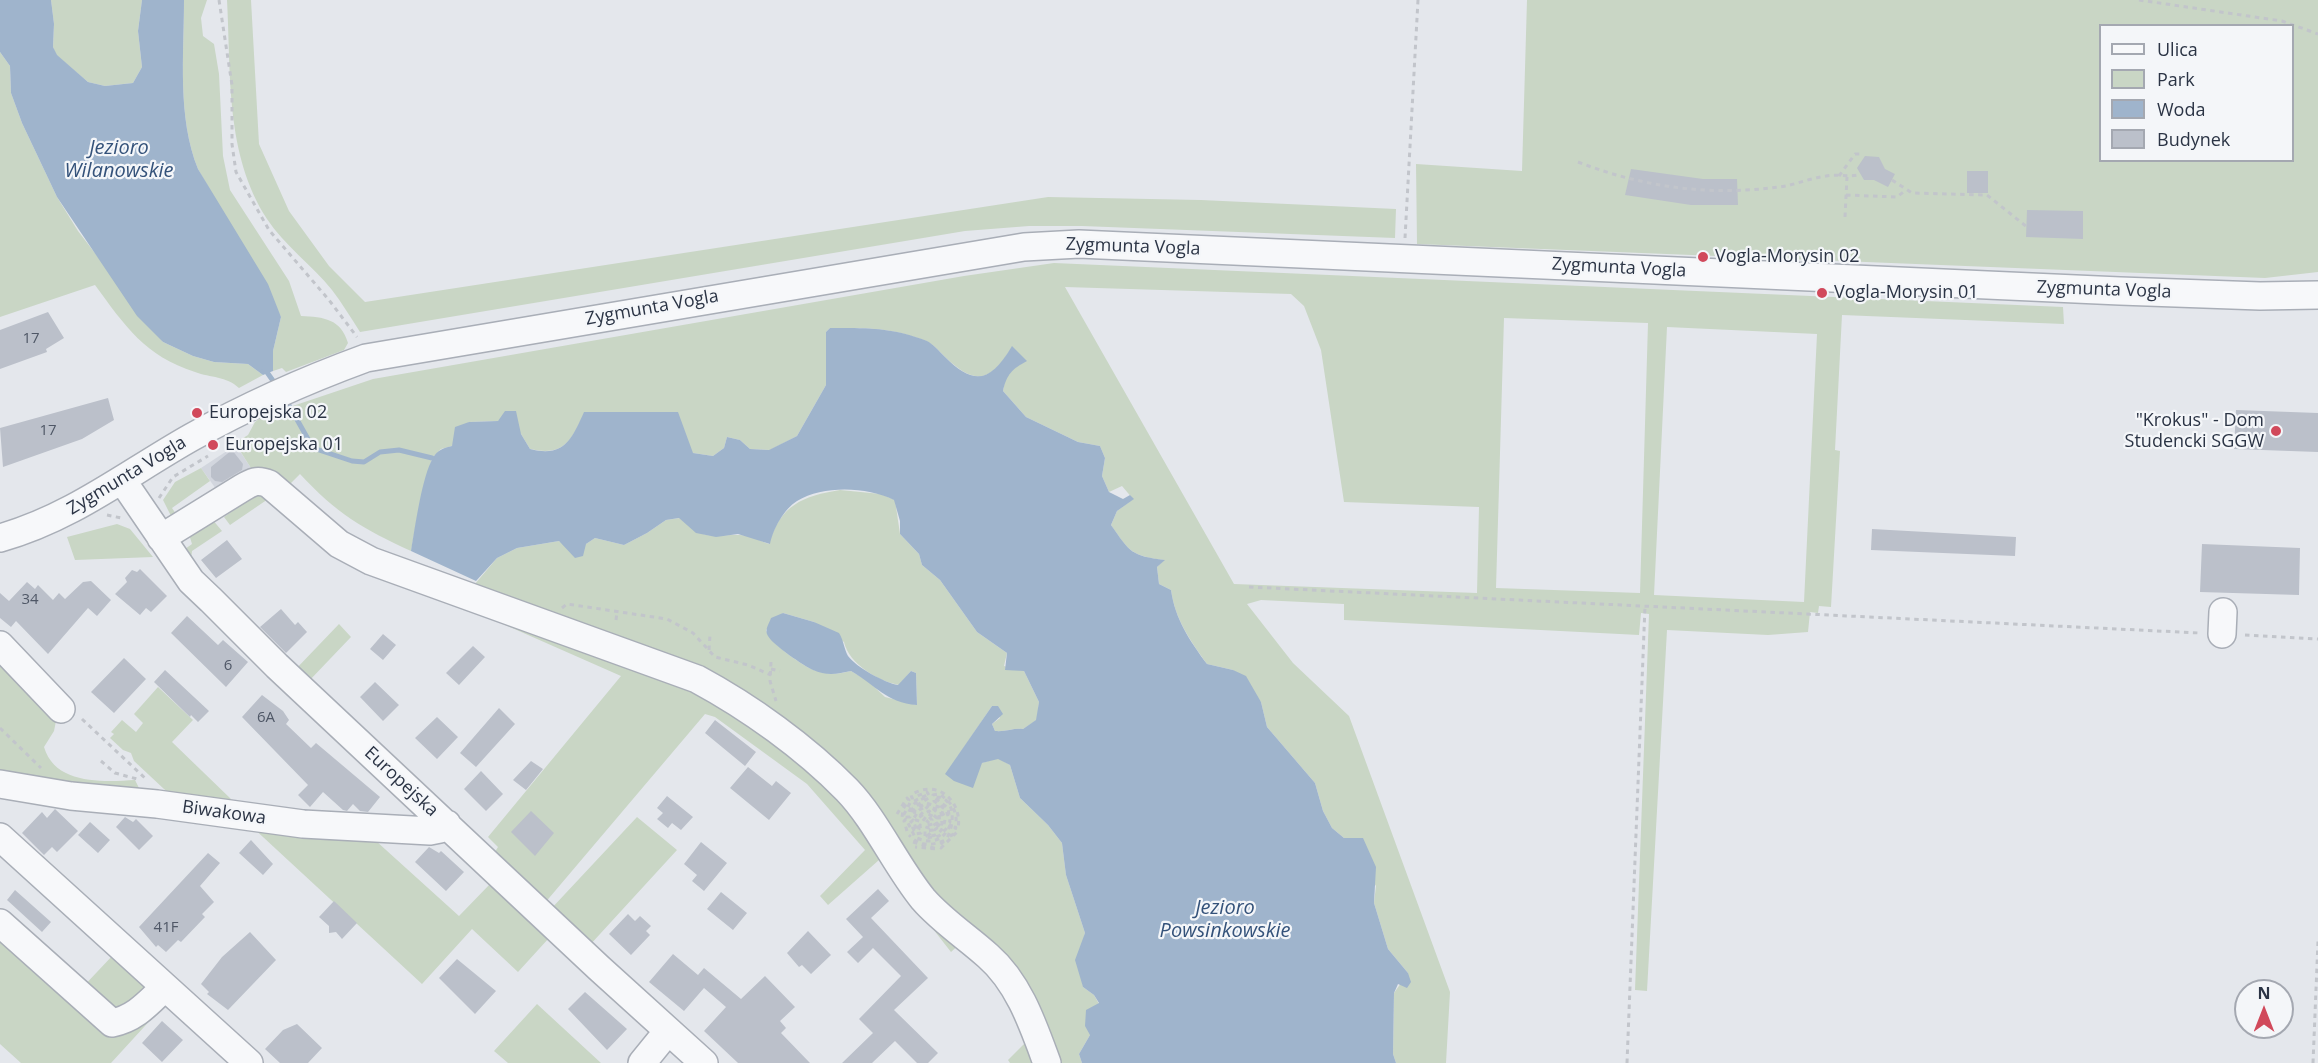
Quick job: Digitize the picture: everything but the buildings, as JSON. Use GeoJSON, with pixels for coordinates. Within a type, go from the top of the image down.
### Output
{"type":"FeatureCollection","features":[{"type":"Feature","properties":{"kind":"street","name":"Zygmunta Vogla"},"geometry":{"type":"LineString","coordinates":[[0,538],[55,520],[246,407],[297,383],[366,358],[1003,249],[1079,244],[2260,297],[2318,295]]}},
{"type":"Feature","properties":{"kind":"street","name":"Europejska"},"geometry":{"type":"LineString","coordinates":[[122,480],[191,581],[277,666],[704,1063]]}},
{"type":"Feature","properties":{"kind":"street"},"geometry":{"type":"LineString","coordinates":[[161,538],[255,481],[269,484],[325,532],[358,555],[697,679],[723,693],[776,729],[848,791],[923,899],[993,961],[1023,1002],[1047,1063]]}},
{"type":"Feature","properties":{"kind":"street"},"geometry":{"type":"LineString","coordinates":[[0,645],[71,714]]}},
{"type":"Feature","properties":{"kind":"street","name":"Biwakowa"},"geometry":{"type":"LineString","coordinates":[[0,784],[71,796],[157,804],[303,824],[430,831],[440,829],[447,824]]}},
{"type":"Feature","properties":{"kind":"street"},"geometry":{"type":"LineString","coordinates":[[0,837],[249,1063]]}},
{"type":"Feature","properties":{"kind":"street"},"geometry":{"type":"LineString","coordinates":[[0,923],[17,936],[75,993],[112,1023],[135,1015],[165,987]]}},
{"type":"Feature","properties":{"kind":"street"},"geometry":{"type":"LineString","coordinates":[[642,1063],[668,1031]]}},
{"type":"Feature","properties":{"kind":"path"},"geometry":{"type":"LineString","coordinates":[[219,0],[232,85],[232,144],[236,172],[269,230],[353,330]]}},
{"type":"Feature","properties":{"kind":"path"},"geometry":{"type":"LineString","coordinates":[[1404,258],[1418,0]]}},
{"type":"Feature","properties":{"kind":"path"},"geometry":{"type":"LineString","coordinates":[[2139,0],[2271,18],[2289,24]]}},
{"type":"Feature","properties":{"kind":"path"},"geometry":{"type":"LineString","coordinates":[[2294,26],[2318,34]]}},
{"type":"Feature","properties":{"kind":"path"},"geometry":{"type":"LineString","coordinates":[[1839,176],[1855,154],[1860,154]]}},
{"type":"Feature","properties":{"kind":"path"},"geometry":{"type":"LineString","coordinates":[[1578,162],[1636,182],[1662,187],[1707,190],[1762,189],[1826,176],[1858,175]]}},
{"type":"Feature","properties":{"kind":"path"},"geometry":{"type":"LineString","coordinates":[[1845,217],[1847,177]]}},
{"type":"Feature","properties":{"kind":"path"},"geometry":{"type":"LineString","coordinates":[[1892,180],[1906,190],[1918,194],[1987,195],[2026,227]]}},
{"type":"Feature","properties":{"kind":"path"},"geometry":{"type":"LineString","coordinates":[[1846,195],[1897,197],[1906,190]]}},
{"type":"Feature","properties":{"kind":"path"},"geometry":{"type":"LineString","coordinates":[[157,501],[173,477]]}},
{"type":"Feature","properties":{"kind":"path"},"geometry":{"type":"LineString","coordinates":[[1249,587],[1645,606],[2222,623],[2318,639]]}},
{"type":"Feature","properties":{"kind":"path"},"geometry":{"type":"LineString","coordinates":[[545,623],[567,604],[674,622],[693,633],[709,652],[723,660],[748,665],[771,675]]}},
{"type":"Feature","properties":{"kind":"path"},"geometry":{"type":"LineString","coordinates":[[1626,1063],[1645,606]]}},
{"type":"Feature","properties":{"kind":"path"},"geometry":{"type":"LineString","coordinates":[[616,620],[617,612]]}},
{"type":"Feature","properties":{"kind":"path"},"geometry":{"type":"LineString","coordinates":[[709,652],[710,635]]}},
{"type":"Feature","properties":{"kind":"path"},"geometry":{"type":"LineString","coordinates":[[771,662],[771,675],[778,708],[776,729]]}},
{"type":"Feature","properties":{"kind":"path"},"geometry":{"type":"LineString","coordinates":[[771,669],[780,671]]}},
{"type":"Feature","properties":{"kind":"path"},"geometry":{"type":"LineString","coordinates":[[71,714],[136,772]]}},
{"type":"Feature","properties":{"kind":"path"},"geometry":{"type":"LineString","coordinates":[[0,728],[71,796]]}},
{"type":"Feature","properties":{"kind":"path"},"geometry":{"type":"LineString","coordinates":[[100,761],[106,768],[122,775],[133,776],[145,785]]}},
{"type":"Feature","properties":{"kind":"path"},"geometry":{"type":"LineString","coordinates":[[897,814],[907,798],[909,800],[903,809],[902,818],[910,803],[927,795],[926,798],[914,803],[907,817],[910,817],[913,808],[930,797],[927,792],[912,798],[911,795],[925,789],[942,792],[950,797],[959,812],[960,821],[956,829],[956,813],[952,805],[947,799],[935,793],[932,798],[946,810],[950,822],[948,808],[934,797],[938,796],[950,807],[954,822],[947,838],[956,831],[955,837],[941,848],[939,845],[946,840],[927,845],[907,835],[918,846],[937,847],[933,851],[915,848],[902,836]]}},
{"type":"Feature","properties":{"kind":"path"},"geometry":{"type":"LineString","coordinates":[[898,821],[901,821],[904,833],[907,832],[904,821],[906,819],[915,837],[930,842],[944,836],[950,825],[939,836],[925,838],[925,831],[933,830],[940,824],[939,814],[931,807],[941,812],[942,824],[939,830],[927,836],[938,834],[942,830],[945,817],[939,807],[926,803],[915,810],[914,818],[919,810],[928,806],[918,818],[929,812],[937,818],[928,814],[922,822],[916,820],[919,829],[917,831],[913,820],[910,823],[916,834],[922,830],[920,825],[929,828],[937,823],[930,825],[929,823]]}},
{"type":"Feature","properties":{"kind":"path"},"geometry":{"type":"LineString","coordinates":[[2313,1063],[2318,941]]}},
{"type":"Feature","properties":{"kind":"shaded area"},"geometry":{"type":"Polygon","coordinates":[[[236,445],[256,476],[221,496],[201,468],[236,445]]]}},
{"type":"Feature","properties":{"kind":"green space"},"geometry":{"type":"Polygon","coordinates":[[[51,0],[142,0],[138,31],[142,67],[133,83],[105,86],[88,82],[56,55],[53,47],[54,24],[51,0]]]}},
{"type":"Feature","properties":{"kind":"green space"},"geometry":{"type":"Polygon","coordinates":[[[184,0],[207,0],[201,18],[203,36],[214,44],[219,74],[223,156],[230,190],[289,281],[301,316],[317,317],[336,324],[348,343],[344,350],[286,372],[282,368],[273,371],[273,351],[281,317],[198,169],[191,149],[183,86],[184,0]]]}},
{"type":"Feature","properties":{"kind":"green space"},"geometry":{"type":"Polygon","coordinates":[[[227,0],[251,0],[259,144],[289,211],[329,266],[365,302],[1048,197],[1201,200],[1396,209],[1395,238],[1082,226],[1029,226],[965,231],[360,332],[332,290],[267,219],[253,194],[237,141],[233,113],[227,0]]]}},
{"type":"Feature","properties":{"kind":"green space"},"geometry":{"type":"Polygon","coordinates":[[[1527,0],[2318,0],[2318,272],[2265,278],[1417,244],[1416,164],[1522,171],[1527,0]]]}},
{"type":"Feature","properties":{"kind":"green space"},"geometry":{"type":"Polygon","coordinates":[[[0,52],[10,66],[11,93],[22,123],[57,197],[78,231],[163,342],[193,356],[214,362],[248,364],[263,375],[239,388],[229,381],[195,372],[162,357],[138,338],[116,314],[95,285],[0,317],[0,52]]]}},
{"type":"Feature","properties":{"kind":"green space"},"geometry":{"type":"Polygon","coordinates":[[[1054,263],[2063,307],[2064,324],[1842,315],[1835,450],[1840,451],[1831,607],[1819,606],[1818,613],[1810,612],[1808,632],[1768,635],[1667,630],[1647,991],[1635,990],[1649,614],[1641,613],[1639,635],[1344,620],[1344,604],[1261,600],[1247,604],[1293,663],[1349,716],[1450,992],[1446,1063],[1396,1063],[1393,1054],[1394,993],[1408,973],[1388,949],[1374,903],[1376,886],[1344,838],[1332,828],[1323,811],[1315,783],[1267,727],[1261,702],[1233,670],[1207,664],[1195,646],[1180,620],[1171,590],[1159,584],[1157,567],[1164,560],[1132,551],[1111,525],[1117,511],[1133,499],[1122,486],[1109,492],[1102,476],[1105,458],[1100,446],[1078,442],[1026,417],[1003,391],[1006,376],[1014,368],[1012,347],[989,374],[973,376],[964,372],[931,344],[913,336],[879,329],[830,328],[826,332],[826,385],[797,436],[770,450],[750,449],[740,440],[727,437],[724,448],[713,456],[693,453],[585,412],[576,431],[565,444],[551,451],[542,451],[530,449],[521,434],[503,418],[498,421],[469,422],[452,446],[441,449],[432,458],[411,551],[378,535],[338,510],[300,474],[285,489],[256,476],[235,443],[248,435],[255,422],[263,416],[373,379],[964,276],[1054,263]],[[1065,287],[1234,584],[1477,593],[1479,507],[1344,502],[1321,350],[1304,306],[1291,294],[1065,287]],[[1504,318],[1496,588],[1640,593],[1648,323],[1504,318]],[[1667,327],[1654,595],[1804,602],[1817,334],[1667,327]]]}},
{"type":"Feature","properties":{"kind":"green space"},"geometry":{"type":"Polygon","coordinates":[[[201,468],[210,481],[172,508],[180,520],[174,522],[163,500],[175,482],[201,468]]]}},
{"type":"Feature","properties":{"kind":"green space"},"geometry":{"type":"Polygon","coordinates":[[[252,487],[274,495],[230,525],[224,517],[237,508],[232,499],[252,487]]]}},
{"type":"Feature","properties":{"kind":"green space"},"geometry":{"type":"Polygon","coordinates":[[[840,490],[881,494],[895,500],[900,534],[919,554],[922,565],[940,580],[977,632],[1007,653],[1004,666],[1024,671],[1039,702],[1037,720],[1023,729],[1003,731],[995,731],[992,724],[1000,718],[992,706],[946,774],[998,758],[1010,765],[1020,798],[1048,825],[1062,843],[1066,875],[1085,933],[1081,950],[1083,987],[1094,995],[1099,1004],[1090,1035],[1079,1054],[1082,1063],[1052,1063],[1024,994],[767,717],[469,591],[497,558],[517,548],[559,541],[568,548],[586,544],[595,538],[624,545],[666,520],[680,518],[695,530],[706,535],[745,535],[769,544],[780,520],[787,511],[804,499],[840,490]],[[783,613],[766,630],[773,641],[811,669],[830,674],[851,671],[868,681],[885,697],[917,705],[916,673],[911,671],[899,685],[882,680],[858,664],[844,642],[814,622],[783,613]]]}},
{"type":"Feature","properties":{"kind":"green space"},"geometry":{"type":"Polygon","coordinates":[[[212,519],[222,531],[192,551],[191,559],[185,549],[192,544],[189,534],[212,519]]]}},
{"type":"Feature","properties":{"kind":"green space"},"geometry":{"type":"Polygon","coordinates":[[[117,524],[130,529],[153,557],[75,560],[67,537],[117,524]]]}},
{"type":"Feature","properties":{"kind":"green space"},"geometry":{"type":"Polygon","coordinates":[[[494,620],[690,681],[817,770],[962,942],[951,952],[879,860],[828,905],[820,896],[865,850],[807,784],[715,717],[705,714],[544,904],[493,855],[498,847],[488,837],[621,676],[494,620]]]}},
{"type":"Feature","properties":{"kind":"green space"},"geometry":{"type":"Polygon","coordinates":[[[339,624],[351,637],[308,682],[294,671],[339,624]]]}},
{"type":"Feature","properties":{"kind":"green space"},"geometry":{"type":"Polygon","coordinates":[[[0,660],[57,716],[54,731],[44,747],[58,768],[69,775],[82,778],[109,781],[135,780],[141,792],[124,795],[0,773],[0,660]]]}},
{"type":"Feature","properties":{"kind":"green space"},"geometry":{"type":"Polygon","coordinates":[[[158,687],[193,720],[172,742],[231,799],[226,802],[179,803],[134,761],[131,753],[123,750],[110,738],[114,734],[111,732],[122,720],[136,732],[143,723],[134,714],[158,687]]]}},
{"type":"Feature","properties":{"kind":"green space"},"geometry":{"type":"Polygon","coordinates":[[[637,817],[677,850],[589,946],[550,910],[637,817]]]}},
{"type":"Feature","properties":{"kind":"green space"},"geometry":{"type":"Polygon","coordinates":[[[250,825],[365,831],[459,916],[491,883],[549,938],[518,972],[472,929],[422,984],[250,825]]]}},
{"type":"Feature","properties":{"kind":"green space"},"geometry":{"type":"Polygon","coordinates":[[[0,931],[80,990],[114,954],[166,1003],[111,1063],[21,1063],[0,1044],[0,931]]]}},
{"type":"Feature","properties":{"kind":"green space"},"geometry":{"type":"Polygon","coordinates":[[[537,1004],[601,1063],[508,1063],[494,1051],[537,1004]]]}},
{"type":"Feature","properties":{"kind":"green space"},"geometry":{"type":"Polygon","coordinates":[[[1030,1038],[1038,1063],[1010,1063],[1008,1060],[1030,1038]]]}},
{"type":"Feature","properties":{"kind":"water","name":"Jezioro Wilanowskie"},"geometry":{"type":"Polygon","coordinates":[[[0,0],[51,0],[54,24],[53,47],[57,55],[88,82],[105,86],[133,83],[142,67],[138,31],[142,0],[184,0],[183,86],[191,149],[198,169],[268,284],[281,317],[273,351],[273,371],[263,375],[248,364],[214,362],[193,356],[163,342],[137,316],[57,197],[22,123],[11,93],[10,66],[0,52],[0,0]]]}},
{"type":"Feature","properties":{"kind":"water","name":"Jezioro Powsinkowskie"},"geometry":{"type":"Polygon","coordinates":[[[830,328],[879,329],[914,336],[929,342],[955,366],[973,376],[989,373],[1012,346],[1027,361],[1011,373],[1003,391],[1026,417],[1078,442],[1100,446],[1105,458],[1102,476],[1109,492],[1123,499],[1130,495],[1134,499],[1117,511],[1111,525],[1132,551],[1145,557],[1165,560],[1157,567],[1159,584],[1171,590],[1180,620],[1207,664],[1233,670],[1246,676],[1261,702],[1267,727],[1315,783],[1323,811],[1332,828],[1344,838],[1363,838],[1376,867],[1374,903],[1388,949],[1408,973],[1411,982],[1407,988],[1398,984],[1394,993],[1393,1054],[1396,1063],[1082,1063],[1079,1054],[1090,1035],[1085,1026],[1086,1010],[1099,1003],[1094,995],[1083,987],[1075,960],[1085,933],[1066,875],[1062,843],[1048,825],[1020,798],[1010,765],[998,759],[982,763],[973,788],[954,781],[945,774],[992,706],[998,706],[1003,714],[992,724],[995,731],[1003,731],[1023,729],[1036,720],[1039,702],[1024,671],[1005,670],[1007,653],[977,632],[940,580],[922,565],[919,554],[900,534],[900,521],[894,500],[859,490],[832,490],[808,496],[797,501],[784,514],[776,526],[770,544],[738,534],[716,537],[696,533],[679,518],[666,520],[624,545],[595,538],[586,544],[583,556],[575,558],[559,541],[517,548],[497,558],[476,581],[411,551],[425,477],[437,453],[452,446],[455,427],[469,422],[498,421],[505,411],[516,411],[521,434],[530,449],[551,451],[559,448],[571,438],[584,412],[678,412],[693,453],[713,456],[724,448],[727,437],[740,440],[750,449],[769,450],[797,436],[826,385],[826,332],[830,328]]]}},
{"type":"Feature","properties":{"kind":"water"},"geometry":{"type":"Polygon","coordinates":[[[783,613],[814,622],[839,633],[848,656],[871,674],[886,681],[898,685],[911,671],[916,673],[917,705],[906,704],[889,697],[851,671],[827,674],[813,670],[796,660],[776,645],[766,632],[771,618],[783,613]]]}},
{"type":"Feature","properties":{"kind":"waterway"},"geometry":{"type":"LineString","coordinates":[[264,368],[276,385]]}},
{"type":"Feature","properties":{"kind":"waterway"},"geometry":{"type":"LineString","coordinates":[[286,400],[313,448],[352,461],[364,462],[380,452],[399,450],[432,458]]}},
{"type":"Feature","properties":{"kind":"place","name":"Vogla-Morysin 02"},"geometry":{"type":"Point","coordinates":[1703,257]}},
{"type":"Feature","properties":{"kind":"place","name":"Vogla-Morysin 01"},"geometry":{"type":"Point","coordinates":[1822,293]}},
{"type":"Feature","properties":{"kind":"place","name":"Europejska 02"},"geometry":{"type":"Point","coordinates":[197,413]}},
{"type":"Feature","properties":{"kind":"place","name":"\"Krokus\" - Dom Studencki SGGW"},"geometry":{"type":"Point","coordinates":[2276,431]}},
{"type":"Feature","properties":{"kind":"place","name":"Europejska 01"},"geometry":{"type":"Point","coordinates":[213,445]}}]}
